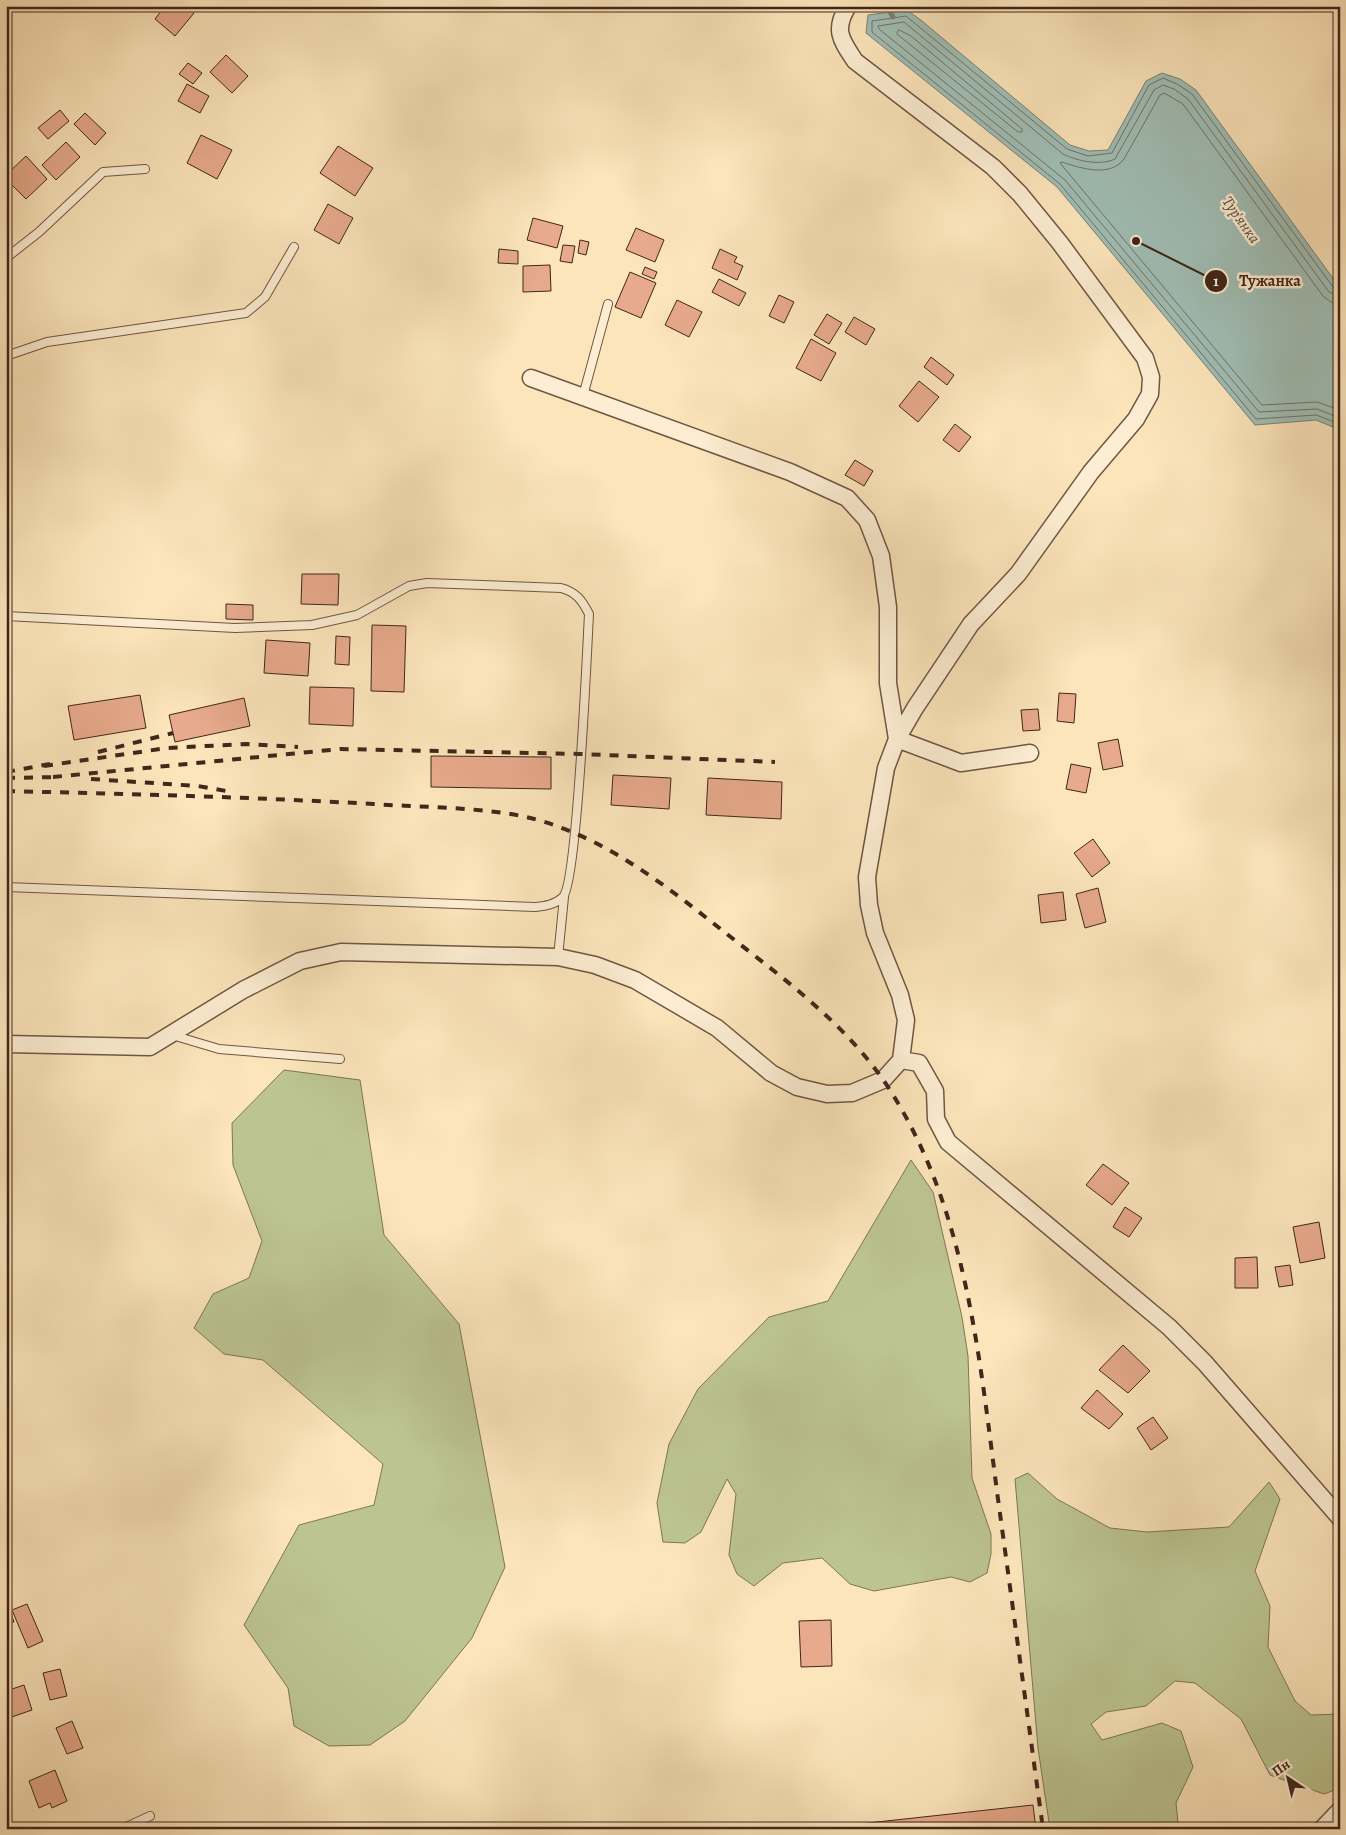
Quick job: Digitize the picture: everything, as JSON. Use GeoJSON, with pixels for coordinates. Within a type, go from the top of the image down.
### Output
{"type":"FeatureCollection","features":[{"type":"Feature","properties":{"kind":"street"},"geometry":{"type":"LineString","coordinates":[[6,1044],[150,1047],[243,990],[300,962],[340,952],[558,957],[595,965],[635,980],[717,1028],[771,1073],[797,1087],[827,1094],[852,1093],[883,1080],[901,1060],[906,1020],[900,995],[875,933],[868,905],[867,877],[886,768],[898,739],[915,708],[971,624],[1018,574],[1091,472],[1136,419],[1150,394],[1152,377],[1145,358],[1060,244],[1020,194],[993,167],[855,61],[843,44],[838,32],[842,14],[848,6]]}},
{"type":"Feature","properties":{"kind":"street"},"geometry":{"type":"LineString","coordinates":[[531,378],[832,490],[847,498],[867,520],[881,556],[888,607],[888,683],[898,739]]}},
{"type":"Feature","properties":{"kind":"street"},"geometry":{"type":"LineString","coordinates":[[898,739],[961,763],[1030,754]]}},
{"type":"Feature","properties":{"kind":"street"},"geometry":{"type":"LineString","coordinates":[[901,1060],[919,1064],[927,1074],[935,1091],[936,1119],[948,1142],[1169,1327],[1205,1363],[1340,1518]]}},
{"type":"Feature","properties":{"kind":"street"},"geometry":{"type":"LineString","coordinates":[[1322,1829],[1340,1810]]}},
{"type":"Feature","properties":{"kind":"lane"},"geometry":{"type":"LineString","coordinates":[[6,258],[39,232],[103,172],[146,169]]}},
{"type":"Feature","properties":{"kind":"lane"},"geometry":{"type":"LineString","coordinates":[[6,356],[47,342],[246,313],[265,297],[294,247]]}},
{"type":"Feature","properties":{"kind":"lane"},"geometry":{"type":"LineString","coordinates":[[583,396],[608,304]]}},
{"type":"Feature","properties":{"kind":"lane"},"geometry":{"type":"LineString","coordinates":[[6,616],[235,628],[312,624],[357,615],[409,586],[427,583],[561,588],[573,591],[583,602],[589,614],[575,831],[564,897],[558,957]]}},
{"type":"Feature","properties":{"kind":"lane"},"geometry":{"type":"LineString","coordinates":[[6,887],[535,907],[546,906],[564,897]]}},
{"type":"Feature","properties":{"kind":"lane"},"geometry":{"type":"LineString","coordinates":[[170,1034],[218,1049],[340,1059]]}},
{"type":"Feature","properties":{"kind":"lane"},"geometry":{"type":"LineString","coordinates":[[122,1829],[150,1816]]}},
{"type":"Feature","properties":{"kind":"green space"},"geometry":{"type":"Polygon","coordinates":[[[284,1070],[360,1080],[384,1235],[459,1324],[505,1567],[472,1638],[405,1721],[370,1745],[329,1746],[294,1726],[288,1688],[244,1625],[299,1525],[374,1505],[383,1464],[263,1360],[224,1354],[194,1328],[213,1294],[249,1278],[262,1241],[233,1165],[232,1123],[284,1070]]]}},
{"type":"Feature","properties":{"kind":"green space"},"geometry":{"type":"Polygon","coordinates":[[[911,1160],[933,1192],[962,1317],[968,1356],[972,1478],[991,1534],[991,1554],[987,1573],[970,1582],[951,1577],[874,1591],[850,1584],[822,1558],[783,1563],[754,1586],[737,1574],[729,1555],[736,1494],[727,1479],[701,1532],[685,1543],[663,1542],[657,1503],[669,1444],[698,1389],[769,1317],[828,1301],[911,1160]]]}},
{"type":"Feature","properties":{"kind":"green space"},"geometry":{"type":"Polygon","coordinates":[[[1028,1473],[1057,1499],[1110,1528],[1147,1532],[1229,1527],[1269,1482],[1280,1499],[1255,1571],[1270,1606],[1268,1647],[1295,1701],[1311,1715],[1340,1714],[1340,1788],[1324,1794],[1270,1775],[1241,1719],[1195,1683],[1175,1681],[1146,1706],[1106,1712],[1091,1724],[1102,1740],[1162,1723],[1181,1731],[1193,1767],[1176,1803],[1178,1823],[1174,1829],[1050,1829],[1038,1748],[1015,1479],[1028,1473]]]}},
{"type":"Feature","properties":{"kind":"water","name":"Тур'янка"},"geometry":{"type":"Polygon","coordinates":[[[907,10],[1070,145],[1089,151],[1108,150],[1146,81],[1162,73],[1180,79],[1196,90],[1340,288],[1340,430],[1316,420],[1255,425],[1057,187],[866,33],[868,15],[907,10]]]}},
{"type":"Feature","properties":{"kind":"building"},"geometry":{"type":"Polygon","coordinates":[[[165,6],[186,6],[194,13],[175,36],[155,19],[165,6]]]}},
{"type":"Feature","properties":{"kind":"building"},"geometry":{"type":"Polygon","coordinates":[[[226,55],[248,76],[232,93],[210,72],[226,55]]]}},
{"type":"Feature","properties":{"kind":"building"},"geometry":{"type":"Polygon","coordinates":[[[188,63],[202,73],[193,84],[179,74],[188,63]]]}},
{"type":"Feature","properties":{"kind":"building"},"geometry":{"type":"Polygon","coordinates":[[[187,84],[209,96],[200,113],[178,101],[187,84]]]}},
{"type":"Feature","properties":{"kind":"building"},"geometry":{"type":"Polygon","coordinates":[[[60,110],[69,121],[48,139],[38,128],[60,110]]]}},
{"type":"Feature","properties":{"kind":"building"},"geometry":{"type":"Polygon","coordinates":[[[85,113],[106,133],[95,145],[74,124],[85,113]]]}},
{"type":"Feature","properties":{"kind":"building"},"geometry":{"type":"Polygon","coordinates":[[[201,135],[232,150],[217,179],[187,163],[201,135]]]}},
{"type":"Feature","properties":{"kind":"building"},"geometry":{"type":"Polygon","coordinates":[[[66,142],[80,157],[56,180],[42,165],[66,142]]]}},
{"type":"Feature","properties":{"kind":"building"},"geometry":{"type":"Polygon","coordinates":[[[338,146],[373,168],[355,196],[320,173],[338,146]]]}},
{"type":"Feature","properties":{"kind":"building"},"geometry":{"type":"Polygon","coordinates":[[[26,156],[47,179],[26,199],[6,179],[6,175],[26,156]]]}},
{"type":"Feature","properties":{"kind":"building"},"geometry":{"type":"Polygon","coordinates":[[[328,204],[353,218],[339,244],[314,230],[328,204]]]}},
{"type":"Feature","properties":{"kind":"building"},"geometry":{"type":"Polygon","coordinates":[[[533,218],[563,226],[557,248],[527,240],[533,218]]]}},
{"type":"Feature","properties":{"kind":"building"},"geometry":{"type":"Polygon","coordinates":[[[636,228],[664,240],[655,262],[626,250],[636,228]]]}},
{"type":"Feature","properties":{"kind":"building"},"geometry":{"type":"Polygon","coordinates":[[[580,240],[589,242],[586,255],[578,253],[580,240]]]}},
{"type":"Feature","properties":{"kind":"building"},"geometry":{"type":"Polygon","coordinates":[[[563,245],[575,246],[572,263],[560,261],[563,245]]]}},
{"type":"Feature","properties":{"kind":"building"},"geometry":{"type":"Polygon","coordinates":[[[499,249],[518,251],[518,264],[498,263],[499,249]]]}},
{"type":"Feature","properties":{"kind":"building"},"geometry":{"type":"Polygon","coordinates":[[[720,249],[737,257],[734,262],[743,266],[737,280],[712,268],[720,249]]]}},
{"type":"Feature","properties":{"kind":"building"},"geometry":{"type":"Polygon","coordinates":[[[550,265],[551,291],[523,292],[523,266],[550,265]]]}},
{"type":"Feature","properties":{"kind":"building"},"geometry":{"type":"Polygon","coordinates":[[[645,267],[657,272],[654,279],[642,274],[645,267]]]}},
{"type":"Feature","properties":{"kind":"building"},"geometry":{"type":"Polygon","coordinates":[[[630,272],[656,283],[641,318],[615,307],[630,272]]]}},
{"type":"Feature","properties":{"kind":"building"},"geometry":{"type":"Polygon","coordinates":[[[719,279],[746,293],[739,306],[712,292],[719,279]]]}},
{"type":"Feature","properties":{"kind":"building"},"geometry":{"type":"Polygon","coordinates":[[[779,295],[794,302],[784,323],[769,316],[779,295]]]}},
{"type":"Feature","properties":{"kind":"building"},"geometry":{"type":"Polygon","coordinates":[[[677,300],[702,312],[689,337],[665,325],[677,300]]]}},
{"type":"Feature","properties":{"kind":"building"},"geometry":{"type":"Polygon","coordinates":[[[827,314],[842,323],[829,344],[814,335],[827,314]]]}},
{"type":"Feature","properties":{"kind":"building"},"geometry":{"type":"Polygon","coordinates":[[[854,317],[875,329],[866,345],[845,332],[854,317]]]}},
{"type":"Feature","properties":{"kind":"building"},"geometry":{"type":"Polygon","coordinates":[[[811,339],[836,353],[821,381],[796,368],[811,339]]]}},
{"type":"Feature","properties":{"kind":"building"},"geometry":{"type":"Polygon","coordinates":[[[931,357],[954,375],[947,385],[924,367],[931,357]]]}},
{"type":"Feature","properties":{"kind":"building"},"geometry":{"type":"Polygon","coordinates":[[[919,381],[939,397],[918,422],[899,406],[919,381]]]}},
{"type":"Feature","properties":{"kind":"building"},"geometry":{"type":"Polygon","coordinates":[[[955,424],[971,437],[959,452],[943,440],[955,424]]]}},
{"type":"Feature","properties":{"kind":"building"},"geometry":{"type":"Polygon","coordinates":[[[855,460],[873,471],[864,486],[845,475],[855,460]]]}},
{"type":"Feature","properties":{"kind":"building"},"geometry":{"type":"Polygon","coordinates":[[[302,574],[339,574],[338,605],[301,604],[302,574]]]}},
{"type":"Feature","properties":{"kind":"building"},"geometry":{"type":"Polygon","coordinates":[[[226,604],[253,605],[253,620],[226,619],[226,604]]]}},
{"type":"Feature","properties":{"kind":"building"},"geometry":{"type":"Polygon","coordinates":[[[372,625],[406,626],[404,692],[371,691],[372,625]]]}},
{"type":"Feature","properties":{"kind":"building"},"geometry":{"type":"Polygon","coordinates":[[[336,636],[350,637],[349,665],[335,664],[336,636]]]}},
{"type":"Feature","properties":{"kind":"building"},"geometry":{"type":"Polygon","coordinates":[[[266,640],[310,643],[308,676],[264,673],[266,640]]]}},
{"type":"Feature","properties":{"kind":"building"},"geometry":{"type":"Polygon","coordinates":[[[310,687],[354,688],[353,726],[309,724],[310,687]]]}},
{"type":"Feature","properties":{"kind":"building"},"geometry":{"type":"Polygon","coordinates":[[[1059,693],[1076,694],[1074,723],[1057,721],[1059,693]]]}},
{"type":"Feature","properties":{"kind":"building"},"geometry":{"type":"Polygon","coordinates":[[[140,695],[146,728],[74,740],[68,706],[140,695]]]}},
{"type":"Feature","properties":{"kind":"building"},"geometry":{"type":"Polygon","coordinates":[[[244,698],[250,726],[175,742],[169,715],[244,698]]]}},
{"type":"Feature","properties":{"kind":"building"},"geometry":{"type":"Polygon","coordinates":[[[1038,709],[1040,730],[1023,731],[1021,710],[1038,709]]]}},
{"type":"Feature","properties":{"kind":"building"},"geometry":{"type":"Polygon","coordinates":[[[1118,739],[1123,766],[1103,770],[1098,743],[1118,739]]]}},
{"type":"Feature","properties":{"kind":"building"},"geometry":{"type":"Polygon","coordinates":[[[431,756],[551,757],[551,789],[431,787],[431,756]]]}},
{"type":"Feature","properties":{"kind":"building"},"geometry":{"type":"Polygon","coordinates":[[[1071,764],[1091,768],[1086,793],[1066,789],[1071,764]]]}},
{"type":"Feature","properties":{"kind":"building"},"geometry":{"type":"Polygon","coordinates":[[[613,775],[671,778],[669,809],[611,805],[613,775]]]}},
{"type":"Feature","properties":{"kind":"building"},"geometry":{"type":"Polygon","coordinates":[[[708,778],[782,782],[781,819],[706,815],[708,778]]]}},
{"type":"Feature","properties":{"kind":"building"},"geometry":{"type":"Polygon","coordinates":[[[1093,839],[1110,863],[1092,877],[1074,853],[1093,839]]]}},
{"type":"Feature","properties":{"kind":"building"},"geometry":{"type":"Polygon","coordinates":[[[1098,888],[1106,922],[1085,928],[1076,894],[1098,888]]]}},
{"type":"Feature","properties":{"kind":"building"},"geometry":{"type":"Polygon","coordinates":[[[1063,892],[1066,920],[1041,923],[1038,895],[1063,892]]]}},
{"type":"Feature","properties":{"kind":"building"},"geometry":{"type":"Polygon","coordinates":[[[1103,1164],[1129,1183],[1112,1205],[1086,1185],[1103,1164]]]}},
{"type":"Feature","properties":{"kind":"building"},"geometry":{"type":"Polygon","coordinates":[[[1125,1207],[1142,1218],[1129,1237],[1113,1227],[1125,1207]]]}},
{"type":"Feature","properties":{"kind":"building"},"geometry":{"type":"Polygon","coordinates":[[[1319,1222],[1325,1258],[1300,1263],[1293,1227],[1319,1222]]]}},
{"type":"Feature","properties":{"kind":"building"},"geometry":{"type":"Polygon","coordinates":[[[1257,1257],[1258,1288],[1235,1288],[1235,1258],[1257,1257]]]}},
{"type":"Feature","properties":{"kind":"building"},"geometry":{"type":"Polygon","coordinates":[[[1290,1265],[1293,1285],[1279,1287],[1275,1267],[1290,1265]]]}},
{"type":"Feature","properties":{"kind":"building"},"geometry":{"type":"Polygon","coordinates":[[[1123,1345],[1150,1371],[1128,1393],[1099,1370],[1123,1345]]]}},
{"type":"Feature","properties":{"kind":"building"},"geometry":{"type":"Polygon","coordinates":[[[1097,1390],[1123,1414],[1109,1429],[1081,1408],[1097,1390]]]}},
{"type":"Feature","properties":{"kind":"building"},"geometry":{"type":"Polygon","coordinates":[[[1153,1417],[1168,1438],[1151,1450],[1137,1428],[1153,1417]]]}},
{"type":"Feature","properties":{"kind":"building"},"geometry":{"type":"Polygon","coordinates":[[[27,1604],[43,1641],[28,1648],[12,1610],[27,1604]]]}},
{"type":"Feature","properties":{"kind":"building"},"geometry":{"type":"Polygon","coordinates":[[[8,1605],[14,1622],[6,1624],[6,1606],[8,1605]]]}},
{"type":"Feature","properties":{"kind":"building"},"geometry":{"type":"Polygon","coordinates":[[[831,1620],[832,1666],[801,1667],[799,1621],[831,1620]]]}},
{"type":"Feature","properties":{"kind":"building"},"geometry":{"type":"Polygon","coordinates":[[[60,1669],[67,1696],[50,1700],[43,1673],[60,1669]]]}},
{"type":"Feature","properties":{"kind":"building"},"geometry":{"type":"Polygon","coordinates":[[[24,1685],[32,1710],[6,1719],[6,1691],[24,1685]]]}},
{"type":"Feature","properties":{"kind":"building"},"geometry":{"type":"Polygon","coordinates":[[[72,1721],[83,1748],[67,1754],[56,1728],[72,1721]]]}},
{"type":"Feature","properties":{"kind":"building"},"geometry":{"type":"Polygon","coordinates":[[[55,1770],[67,1801],[52,1808],[50,1803],[39,1808],[29,1781],[55,1770]]]}},
{"type":"Feature","properties":{"kind":"building"},"geometry":{"type":"Polygon","coordinates":[[[1033,1805],[1036,1829],[813,1829],[1033,1805]]]}},
{"type":"Feature","properties":{"kind":"waterway"},"geometry":{"type":"LineString","coordinates":[[887,6],[893,17]]}},
{"type":"Feature","properties":{"kind":"railway"},"geometry":{"type":"LineString","coordinates":[[98,752],[173,733]]}},
{"type":"Feature","properties":{"kind":"railway"},"geometry":{"type":"LineString","coordinates":[[44,766],[167,748],[247,744],[298,747]]}},
{"type":"Feature","properties":{"kind":"railway"},"geometry":{"type":"LineString","coordinates":[[53,777],[340,749],[580,754],[775,762]]}},
{"type":"Feature","properties":{"kind":"railway"},"geometry":{"type":"LineString","coordinates":[[6,772],[50,764]]}},
{"type":"Feature","properties":{"kind":"railway"},"geometry":{"type":"LineString","coordinates":[[6,778],[59,777]]}},
{"type":"Feature","properties":{"kind":"railway"},"geometry":{"type":"LineString","coordinates":[[91,779],[198,786],[226,791]]}},
{"type":"Feature","properties":{"kind":"railway"},"geometry":{"type":"LineString","coordinates":[[6,791],[439,807],[504,813],[534,819],[563,828],[618,855],[670,890],[807,998],[848,1037],[884,1081],[912,1128],[934,1178],[952,1230],[965,1283],[984,1391],[1043,1829]]}},
{"type":"Feature","properties":{"kind":"place","name":"Тужанка"},"geometry":{"type":"Point","coordinates":[1136,241]}}]}
